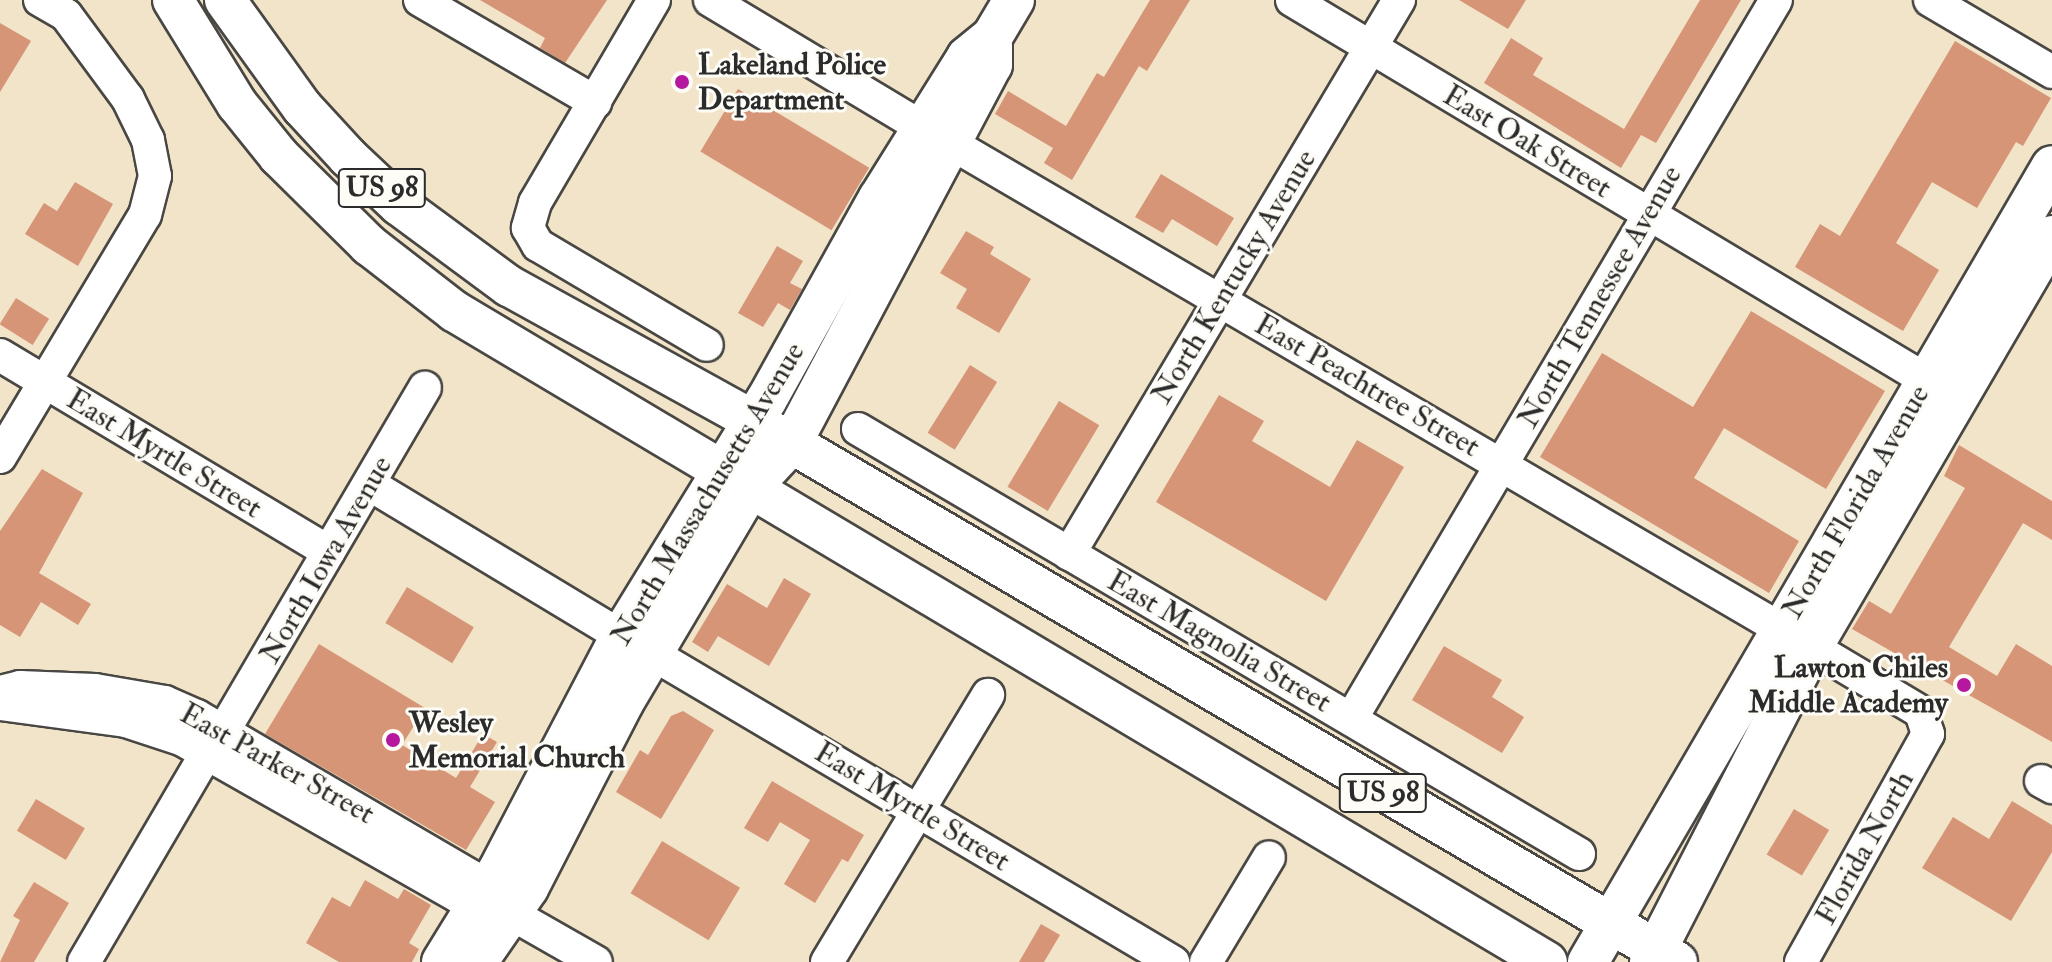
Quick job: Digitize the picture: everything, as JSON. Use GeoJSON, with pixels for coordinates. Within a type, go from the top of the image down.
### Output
{"type":"FeatureCollection","features":[{"type":"Feature","properties":{"kind":"main road","name":"US 98"},"geometry":{"type":"LineString","coordinates":[[173,0],[237,104],[279,156],[369,245],[454,311],[1547,962]]}},
{"type":"Feature","properties":{"kind":"main road","name":"US 98"},"geometry":{"type":"LineString","coordinates":[[225,0],[302,107],[410,213],[509,286],[752,420],[1661,958]]}},
{"type":"Feature","properties":{"kind":"main road","name":"North Massachusetts Avenue"},"geometry":{"type":"LineString","coordinates":[[735,479],[791,444],[937,136],[967,57],[992,37],[1014,0]]}},
{"type":"Feature","properties":{"kind":"main road","name":"North Massachusetts Avenue"},"geometry":{"type":"LineString","coordinates":[[477,962],[497,905],[636,644],[735,479],[752,420],[937,136]]}},
{"type":"Feature","properties":{"kind":"main road","name":"North Florida Avenue"},"geometry":{"type":"LineString","coordinates":[[1661,958],[1797,638],[1928,381],[2052,166]]}},
{"type":"Feature","properties":{"kind":"main road","name":"North Florida Avenue"},"geometry":{"type":"LineString","coordinates":[[1588,962],[1608,924],[1797,638],[1887,518],[2052,236]]}},
{"type":"Feature","properties":{"kind":"main road"},"geometry":{"type":"LineString","coordinates":[[1887,518],[1892,473],[1932,392],[1928,381]]}},
{"type":"Feature","properties":{"kind":"main road","name":"North Massachusetts Avenue"},"geometry":{"type":"LineString","coordinates":[[442,962],[497,905]]}},
{"type":"Feature","properties":{"kind":"street"},"geometry":{"type":"LineString","coordinates":[[0,457],[145,215],[155,176],[148,140],[128,99],[66,15],[40,0]]}},
{"type":"Feature","properties":{"kind":"street"},"geometry":{"type":"LineString","coordinates":[[420,0],[595,102]]}},
{"type":"Feature","properties":{"kind":"street"},"geometry":{"type":"LineString","coordinates":[[654,0],[535,203],[528,228],[538,245],[707,345]]}},
{"type":"Feature","properties":{"kind":"street","name":"East Peachtree Street"},"geometry":{"type":"LineString","coordinates":[[710,0],[1921,712],[1928,734]]}},
{"type":"Feature","properties":{"kind":"street","name":"East Oak Street"},"geometry":{"type":"LineString","coordinates":[[1292,0],[1928,381]]}},
{"type":"Feature","properties":{"kind":"street","name":"North Kentucky Avenue"},"geometry":{"type":"LineString","coordinates":[[1069,554],[1399,0]]}},
{"type":"Feature","properties":{"kind":"street","name":"North Tennessee Avenue"},"geometry":{"type":"LineString","coordinates":[[1351,719],[1776,0]]}},
{"type":"Feature","properties":{"kind":"street"},"geometry":{"type":"LineString","coordinates":[[1930,0],[2052,72]]}},
{"type":"Feature","properties":{"kind":"street","name":"East Myrtle Street"},"geometry":{"type":"LineString","coordinates":[[0,355],[329,552]]}},
{"type":"Feature","properties":{"kind":"street","name":"North Iowa Avenue"},"geometry":{"type":"LineString","coordinates":[[84,962],[425,388]]}},
{"type":"Feature","properties":{"kind":"street","name":"East Magnolia Street"},"geometry":{"type":"LineString","coordinates":[[858,429],[1579,854]]}},
{"type":"Feature","properties":{"kind":"street","name":"East Myrtle Street"},"geometry":{"type":"LineString","coordinates":[[369,484],[1173,962]]}},
{"type":"Feature","properties":{"kind":"street","name":"East Parker Street"},"geometry":{"type":"LineString","coordinates":[[0,692],[20,687],[131,694],[165,702],[216,740],[472,877],[497,905],[596,962]]}},
{"type":"Feature","properties":{"kind":"street"},"geometry":{"type":"LineString","coordinates":[[827,962],[988,695]]}},
{"type":"Feature","properties":{"kind":"street","name":"East Parker Street"},"geometry":{"type":"LineString","coordinates":[[0,704],[126,721],[216,740]]}},
{"type":"Feature","properties":{"kind":"street","name":"Florida North"},"geometry":{"type":"LineString","coordinates":[[1801,962],[1928,734]]}},
{"type":"Feature","properties":{"kind":"street"},"geometry":{"type":"LineString","coordinates":[[1206,962],[1269,857]]}},
{"type":"Feature","properties":{"kind":"building"},"geometry":{"type":"Polygon","coordinates":[[[480,0],[607,0],[565,63],[540,48],[545,38],[480,0]]]}},
{"type":"Feature","properties":{"kind":"building"},"geometry":{"type":"Polygon","coordinates":[[[1150,0],[1190,0],[1147,71],[1139,66],[1072,180],[1044,163],[1053,148],[995,114],[1008,91],[1066,126],[1097,73],[1104,77],[1150,0]]]}},
{"type":"Feature","properties":{"kind":"building"},"geometry":{"type":"Polygon","coordinates":[[[1459,0],[1526,0],[1508,29],[1459,0]]]}},
{"type":"Feature","properties":{"kind":"building"},"geometry":{"type":"Polygon","coordinates":[[[1700,0],[1741,0],[1656,143],[1641,135],[1621,168],[1484,83],[1511,38],[1543,58],[1533,75],[1624,129],[1700,0]]]}},
{"type":"Feature","properties":{"kind":"building"},"geometry":{"type":"Polygon","coordinates":[[[0,23],[31,41],[0,92],[0,23]]]}},
{"type":"Feature","properties":{"kind":"building"},"geometry":{"type":"Polygon","coordinates":[[[1955,41],[2051,98],[2023,146],[2016,142],[1977,208],[1932,182],[1896,243],[1939,270],[1903,331],[1795,267],[1820,224],[1840,236],[1955,41]]]}},
{"type":"Feature","properties":{"kind":"building"},"geometry":{"type":"Polygon","coordinates":[[[738,89],[869,168],[832,230],[700,152],[738,89]]]}},
{"type":"Feature","properties":{"kind":"building"},"geometry":{"type":"Polygon","coordinates":[[[1161,174],[1234,218],[1217,246],[1172,219],[1163,233],[1135,217],[1161,174]]]}},
{"type":"Feature","properties":{"kind":"building"},"geometry":{"type":"Polygon","coordinates":[[[75,182],[113,204],[78,266],[25,234],[44,203],[57,211],[75,182]]]}},
{"type":"Feature","properties":{"kind":"building"},"geometry":{"type":"Polygon","coordinates":[[[966,231],[994,247],[990,254],[1031,279],[999,333],[956,308],[967,289],[940,273],[966,231]]]}},
{"type":"Feature","properties":{"kind":"building"},"geometry":{"type":"Polygon","coordinates":[[[777,246],[803,261],[790,283],[802,289],[790,310],[778,303],[763,327],[738,313],[777,246]]]}},
{"type":"Feature","properties":{"kind":"building"},"geometry":{"type":"Polygon","coordinates":[[[16,298],[49,319],[33,345],[0,325],[16,298]]]}},
{"type":"Feature","properties":{"kind":"building"},"geometry":{"type":"Polygon","coordinates":[[[1751,311],[1885,391],[1826,489],[1724,428],[1694,478],[1799,541],[1769,593],[1540,457],[1602,353],[1693,407],[1751,311]]]}},
{"type":"Feature","properties":{"kind":"building"},"geometry":{"type":"Polygon","coordinates":[[[970,365],[997,382],[955,450],[928,433],[970,365]]]}},
{"type":"Feature","properties":{"kind":"building"},"geometry":{"type":"Polygon","coordinates":[[[1219,395],[1264,421],[1252,441],[1330,487],[1357,440],[1404,467],[1326,601],[1156,502],[1219,395]]]}},
{"type":"Feature","properties":{"kind":"building"},"geometry":{"type":"Polygon","coordinates":[[[1059,401],[1099,425],[1048,511],[1007,487],[1059,401]]]}},
{"type":"Feature","properties":{"kind":"building","name":"Lawton Chiles Middle Academy"},"geometry":{"type":"Polygon","coordinates":[[[1959,445],[2052,501],[2052,540],[2023,523],[1949,647],[1997,676],[2016,644],[2052,666],[2052,742],[1852,629],[1869,601],[1891,614],[1965,488],[1944,476],[1959,445]]]}},
{"type":"Feature","properties":{"kind":"building"},"geometry":{"type":"Polygon","coordinates":[[[42,469],[83,493],[39,573],[91,604],[78,625],[41,602],[20,637],[0,625],[0,531],[42,469]]]}},
{"type":"Feature","properties":{"kind":"building"},"geometry":{"type":"Polygon","coordinates":[[[784,578],[811,594],[769,666],[718,636],[708,652],[692,642],[727,584],[767,608],[784,578]]]}},
{"type":"Feature","properties":{"kind":"building"},"geometry":{"type":"Polygon","coordinates":[[[407,587],[474,627],[452,663],[385,623],[407,587]]]}},
{"type":"Feature","properties":{"kind":"building"},"geometry":{"type":"Polygon","coordinates":[[[319,644],[425,708],[402,745],[456,778],[483,734],[497,742],[470,787],[495,802],[466,850],[265,734],[319,644]]]}},
{"type":"Feature","properties":{"kind":"building"},"geometry":{"type":"Polygon","coordinates":[[[1444,646],[1502,680],[1492,697],[1524,717],[1502,753],[1412,700],[1444,646]]]}},
{"type":"Feature","properties":{"kind":"building"},"geometry":{"type":"Polygon","coordinates":[[[683,711],[714,730],[661,819],[616,792],[640,750],[648,755],[671,716],[683,711]]]}},
{"type":"Feature","properties":{"kind":"building"},"geometry":{"type":"Polygon","coordinates":[[[772,781],[864,835],[848,862],[842,859],[815,903],[784,884],[810,840],[780,822],[768,842],[744,828],[772,781]]]}},
{"type":"Feature","properties":{"kind":"building"},"geometry":{"type":"Polygon","coordinates":[[[36,799],[85,828],[66,860],[17,831],[36,799]]]}},
{"type":"Feature","properties":{"kind":"building"},"geometry":{"type":"Polygon","coordinates":[[[2012,801],[2052,825],[2052,852],[2011,921],[1922,868],[1953,817],[1989,839],[2012,801]]]}},
{"type":"Feature","properties":{"kind":"building"},"geometry":{"type":"Polygon","coordinates":[[[1794,809],[1829,830],[1802,876],[1767,854],[1794,809]]]}},
{"type":"Feature","properties":{"kind":"building"},"geometry":{"type":"Polygon","coordinates":[[[662,841],[740,888],[709,940],[631,893],[662,841]]]}},
{"type":"Feature","properties":{"kind":"building"},"geometry":{"type":"Polygon","coordinates":[[[365,880],[398,899],[404,889],[431,905],[409,943],[419,949],[412,962],[339,962],[306,943],[332,897],[350,907],[365,880]]]}},
{"type":"Feature","properties":{"kind":"building"},"geometry":{"type":"Polygon","coordinates":[[[34,882],[69,903],[34,962],[0,962],[20,920],[13,916],[34,882]]]}},
{"type":"Feature","properties":{"kind":"building"},"geometry":{"type":"Polygon","coordinates":[[[1041,924],[1060,935],[1044,962],[1019,962],[1041,924]]]}},
{"type":"Feature","properties":{"kind":"place","name":"Lakeland Police Department"},"geometry":{"type":"Point","coordinates":[682,82]}},
{"type":"Feature","properties":{"kind":"place","name":"Lawton Chiles Middle Academy"},"geometry":{"type":"Point","coordinates":[1964,685]}},
{"type":"Feature","properties":{"kind":"place","name":"Wesley Memorial Church"},"geometry":{"type":"Point","coordinates":[393,740]}}]}
